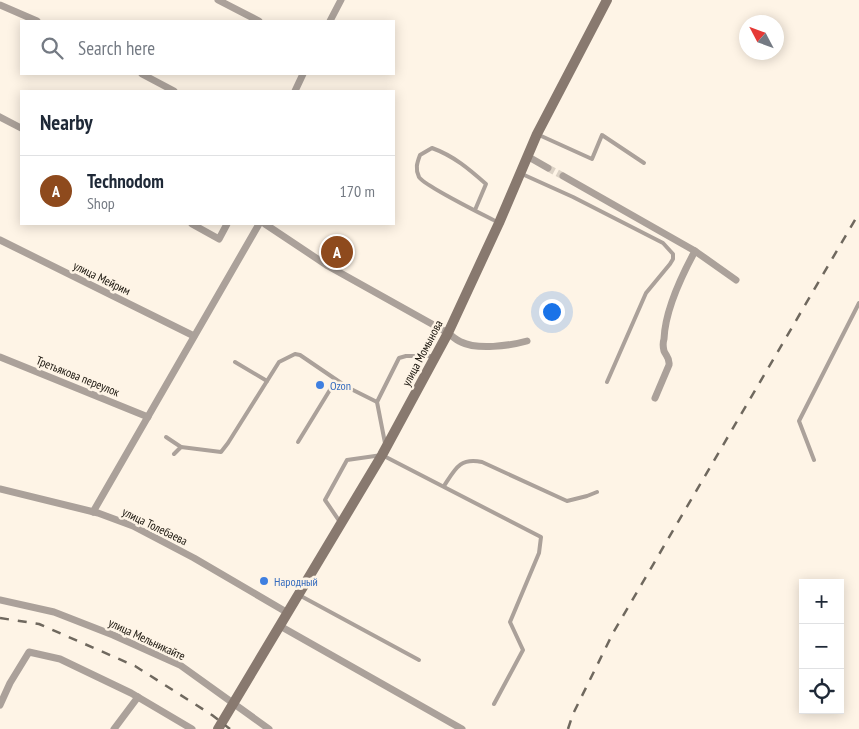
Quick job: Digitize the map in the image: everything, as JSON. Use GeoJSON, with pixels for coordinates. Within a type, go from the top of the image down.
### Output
{"type":"FeatureCollection","features":[{"type":"Feature","properties":{"kind":"main road","name":"улица Момынова"},"geometry":{"type":"LineString","coordinates":[[218,729],[384,451],[448,333],[537,134],[606,0]]}},
{"type":"Feature","properties":{"kind":"street"},"geometry":{"type":"LineString","coordinates":[[218,0],[257,20]]}},
{"type":"Feature","properties":{"kind":"street"},"geometry":{"type":"LineString","coordinates":[[331,20],[341,0]]}},
{"type":"Feature","properties":{"kind":"street"},"geometry":{"type":"LineString","coordinates":[[0,5],[36,20]]}},
{"type":"Feature","properties":{"kind":"street"},"geometry":{"type":"LineString","coordinates":[[144,75],[172,90]]}},
{"type":"Feature","properties":{"kind":"street"},"geometry":{"type":"LineString","coordinates":[[295,90],[303,75]]}},
{"type":"Feature","properties":{"kind":"street"},"geometry":{"type":"LineString","coordinates":[[0,117],[20,127]]}},
{"type":"Feature","properties":{"kind":"street"},"geometry":{"type":"LineString","coordinates":[[527,156],[548,168]]}},
{"type":"Feature","properties":{"kind":"street"},"geometry":{"type":"LineString","coordinates":[[563,176],[695,251],[736,280]]}},
{"type":"Feature","properties":{"kind":"street"},"geometry":{"type":"LineString","coordinates":[[194,225],[219,239],[226,225]]}},
{"type":"Feature","properties":{"kind":"street"},"geometry":{"type":"LineString","coordinates":[[93,512],[258,225]]}},
{"type":"Feature","properties":{"kind":"street"},"geometry":{"type":"LineString","coordinates":[[266,225],[328,266],[448,333],[460,342],[472,346],[512,345],[527,341]]}},
{"type":"Feature","properties":{"kind":"street","name":"улица Мейрим"},"geometry":{"type":"LineString","coordinates":[[0,240],[194,336]]}},
{"type":"Feature","properties":{"kind":"street"},"geometry":{"type":"LineString","coordinates":[[655,398],[670,360],[663,350],[664,336],[673,299],[682,274],[695,251]]}},
{"type":"Feature","properties":{"kind":"street","name":"Третьякова переулок"},"geometry":{"type":"LineString","coordinates":[[0,357],[148,417]]}},
{"type":"Feature","properties":{"kind":"street","name":"улица Толебаева"},"geometry":{"type":"LineString","coordinates":[[0,489],[93,512],[133,526],[194,558],[288,613]]}},
{"type":"Feature","properties":{"kind":"street","name":"улица Мельникайте"},"geometry":{"type":"LineString","coordinates":[[0,600],[54,612],[113,635],[180,665],[269,729]]}},
{"type":"Feature","properties":{"kind":"street"},"geometry":{"type":"LineString","coordinates":[[280,626],[462,729]]}},
{"type":"Feature","properties":{"kind":"street"},"geometry":{"type":"LineString","coordinates":[[0,705],[10,683],[29,652],[60,659],[138,697],[192,729]]}},
{"type":"Feature","properties":{"kind":"street"},"geometry":{"type":"LineString","coordinates":[[114,729],[138,697]]}},
{"type":"Feature","properties":{"kind":"lane"},"geometry":{"type":"LineString","coordinates":[[537,134],[592,159],[602,135],[644,163]]}},
{"type":"Feature","properties":{"kind":"lane"},"geometry":{"type":"LineString","coordinates":[[475,210],[486,184],[446,153],[432,148],[420,155],[416,168],[420,180],[498,223]]}},
{"type":"Feature","properties":{"kind":"lane"},"geometry":{"type":"LineString","coordinates":[[520,173],[573,197],[663,243],[673,254],[670,264],[646,293],[607,382]]}},
{"type":"Feature","properties":{"kind":"lane"},"geometry":{"type":"LineString","coordinates":[[814,460],[799,421],[859,303]]}},
{"type":"Feature","properties":{"kind":"lane"},"geometry":{"type":"LineString","coordinates":[[166,437],[181,446],[221,452],[228,444],[279,362],[295,354],[300,355],[347,387],[377,402]]}},
{"type":"Feature","properties":{"kind":"lane"},"geometry":{"type":"LineString","coordinates":[[384,451],[377,402],[399,358],[406,356],[435,356]]}},
{"type":"Feature","properties":{"kind":"lane"},"geometry":{"type":"LineString","coordinates":[[235,362],[267,381]]}},
{"type":"Feature","properties":{"kind":"lane"},"geometry":{"type":"LineString","coordinates":[[298,442],[336,380]]}},
{"type":"Feature","properties":{"kind":"lane"},"geometry":{"type":"LineString","coordinates":[[174,454],[181,446]]}},
{"type":"Feature","properties":{"kind":"lane"},"geometry":{"type":"LineString","coordinates":[[341,523],[325,500],[347,460],[384,451],[444,486],[541,537],[539,553],[510,622],[523,650],[494,704]]}},
{"type":"Feature","properties":{"kind":"lane"},"geometry":{"type":"LineString","coordinates":[[444,486],[462,462],[471,460],[482,462],[567,501],[597,492]]}},
{"type":"Feature","properties":{"kind":"lane"},"geometry":{"type":"LineString","coordinates":[[299,594],[419,660]]}},
{"type":"Feature","properties":{"kind":"tunnel"},"geometry":{"type":"LineString","coordinates":[[548,168],[563,176]]}},
{"type":"Feature","properties":{"kind":"railway"},"geometry":{"type":"LineString","coordinates":[[568,729],[573,714],[613,633],[859,213]]}},
{"type":"Feature","properties":{"kind":"railway"},"geometry":{"type":"LineString","coordinates":[[0,618],[39,624],[135,666],[212,715],[230,729]]}},
{"type":"Feature","properties":{"kind":"place","name":"Technodom"},"geometry":{"type":"Point","coordinates":[337,252]}},
{"type":"Feature","properties":{"kind":"place","name":"Ozon"},"geometry":{"type":"Point","coordinates":[320,385]}},
{"type":"Feature","properties":{"kind":"place","name":"Народный"},"geometry":{"type":"Point","coordinates":[264,581]}}]}
